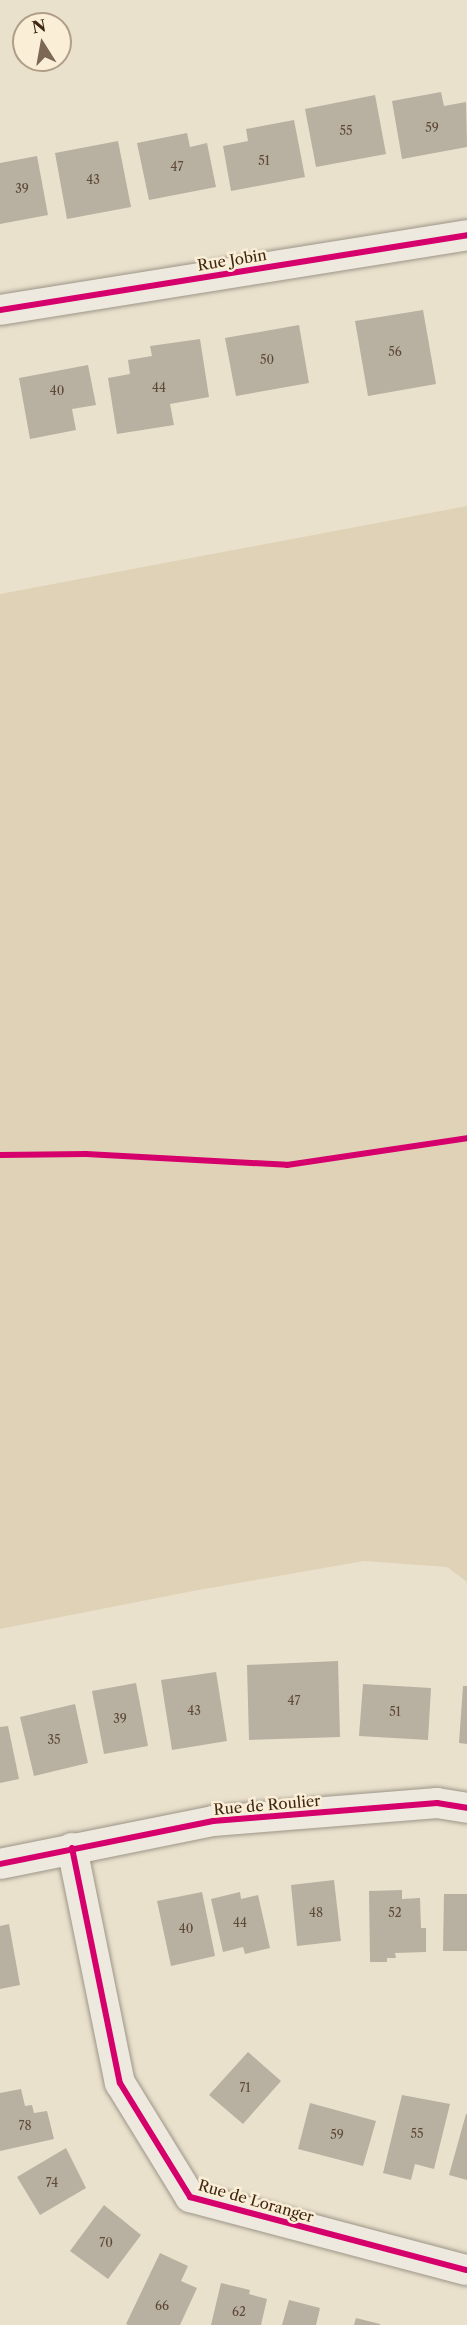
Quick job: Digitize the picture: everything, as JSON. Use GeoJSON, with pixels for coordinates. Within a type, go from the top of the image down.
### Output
{"type":"FeatureCollection","features":[{"type":"Feature","properties":{"kind":"street","name":"Rue Jobin"},"geometry":{"type":"LineString","coordinates":[[0,310],[467,235]]}},
{"type":"Feature","properties":{"kind":"street","name":"Rue de Roulier"},"geometry":{"type":"LineString","coordinates":[[0,1864],[213,1821],[437,1803],[467,1808]]}},
{"type":"Feature","properties":{"kind":"street","name":"Rue de Loranger"},"geometry":{"type":"LineString","coordinates":[[72,1848],[120,2083],[190,2197],[467,2270]]}},
{"type":"Feature","properties":{"kind":"shaded area"},"geometry":{"type":"Polygon","coordinates":[[[467,506],[467,1582],[447,1567],[364,1561],[193,1591],[0,1629],[0,594],[467,506]]]}},
{"type":"Feature","properties":{"kind":"building"},"geometry":{"type":"Polygon","coordinates":[[[441,92],[444,106],[466,102],[467,147],[402,159],[392,101],[441,92]]]}},
{"type":"Feature","properties":{"kind":"building"},"geometry":{"type":"Polygon","coordinates":[[[375,95],[386,154],[316,167],[305,109],[375,95]]]}},
{"type":"Feature","properties":{"kind":"building"},"geometry":{"type":"Polygon","coordinates":[[[294,120],[305,177],[231,191],[223,146],[248,141],[246,129],[294,120]]]}},
{"type":"Feature","properties":{"kind":"building"},"geometry":{"type":"Polygon","coordinates":[[[187,133],[190,147],[207,143],[216,187],[149,200],[137,143],[187,133]]]}},
{"type":"Feature","properties":{"kind":"building"},"geometry":{"type":"Polygon","coordinates":[[[118,141],[131,207],[67,219],[55,153],[118,141]]]}},
{"type":"Feature","properties":{"kind":"building"},"geometry":{"type":"Polygon","coordinates":[[[37,156],[48,215],[0,224],[0,163],[37,156]]]}},
{"type":"Feature","properties":{"kind":"building"},"geometry":{"type":"Polygon","coordinates":[[[423,310],[436,384],[368,396],[355,321],[423,310]]]}},
{"type":"Feature","properties":{"kind":"building"},"geometry":{"type":"Polygon","coordinates":[[[299,325],[309,383],[236,396],[225,338],[299,325]]]}},
{"type":"Feature","properties":{"kind":"building"},"geometry":{"type":"Polygon","coordinates":[[[200,339],[209,397],[170,404],[174,425],[117,434],[108,378],[130,374],[128,360],[152,356],[150,346],[200,339]]]}},
{"type":"Feature","properties":{"kind":"building"},"geometry":{"type":"Polygon","coordinates":[[[88,365],[96,405],[72,409],[76,430],[30,439],[19,378],[88,365]]]}},
{"type":"Feature","properties":{"kind":"building"},"geometry":{"type":"Polygon","coordinates":[[[338,1661],[340,1737],[249,1740],[247,1665],[338,1661]]]}},
{"type":"Feature","properties":{"kind":"building"},"geometry":{"type":"Polygon","coordinates":[[[216,1672],[227,1741],[172,1750],[161,1680],[216,1672]]]}},
{"type":"Feature","properties":{"kind":"building"},"geometry":{"type":"Polygon","coordinates":[[[136,1683],[148,1746],[104,1754],[92,1691],[136,1683]]]}},
{"type":"Feature","properties":{"kind":"building"},"geometry":{"type":"Polygon","coordinates":[[[363,1684],[431,1688],[428,1740],[359,1736],[363,1684]]]}},
{"type":"Feature","properties":{"kind":"building"},"geometry":{"type":"Polygon","coordinates":[[[463,1686],[467,1686],[467,1744],[459,1743],[463,1686]]]}},
{"type":"Feature","properties":{"kind":"building"},"geometry":{"type":"Polygon","coordinates":[[[75,1704],[88,1763],[34,1776],[20,1717],[75,1704]]]}},
{"type":"Feature","properties":{"kind":"building"},"geometry":{"type":"Polygon","coordinates":[[[8,1726],[19,1779],[0,1783],[0,1727],[8,1726]]]}},
{"type":"Feature","properties":{"kind":"building"},"geometry":{"type":"Polygon","coordinates":[[[334,1880],[341,1941],[297,1946],[291,1885],[334,1880]]]}},
{"type":"Feature","properties":{"kind":"building"},"geometry":{"type":"Polygon","coordinates":[[[402,1890],[402,1899],[420,1898],[421,1928],[426,1928],[426,1952],[395,1953],[396,1958],[387,1958],[387,1962],[370,1962],[369,1891],[402,1890]]]}},
{"type":"Feature","properties":{"kind":"building"},"geometry":{"type":"Polygon","coordinates":[[[202,1892],[215,1956],[171,1966],[157,1901],[202,1892]]]}},
{"type":"Feature","properties":{"kind":"building"},"geometry":{"type":"Polygon","coordinates":[[[240,1892],[241,1899],[258,1895],[270,1948],[245,1954],[243,1947],[223,1952],[211,1899],[240,1892]]]}},
{"type":"Feature","properties":{"kind":"building"},"geometry":{"type":"Polygon","coordinates":[[[444,1894],[467,1894],[467,1951],[443,1951],[444,1894]]]}},
{"type":"Feature","properties":{"kind":"building"},"geometry":{"type":"Polygon","coordinates":[[[9,1924],[20,1985],[0,1989],[0,1926],[9,1924]]]}},
{"type":"Feature","properties":{"kind":"building"},"geometry":{"type":"Polygon","coordinates":[[[248,2052],[281,2081],[243,2124],[209,2095],[248,2052]]]}},
{"type":"Feature","properties":{"kind":"building"},"geometry":{"type":"Polygon","coordinates":[[[21,2089],[25,2106],[32,2105],[34,2113],[47,2111],[54,2139],[0,2151],[0,2093],[21,2089]]]}},
{"type":"Feature","properties":{"kind":"building"},"geometry":{"type":"Polygon","coordinates":[[[402,2095],[450,2104],[434,2169],[415,2164],[411,2180],[383,2173],[402,2095]]]}},
{"type":"Feature","properties":{"kind":"building"},"geometry":{"type":"Polygon","coordinates":[[[310,2103],[376,2121],[363,2166],[298,2149],[310,2103]]]}},
{"type":"Feature","properties":{"kind":"building"},"geometry":{"type":"Polygon","coordinates":[[[467,2114],[467,2180],[449,2175],[467,2114]]]}},
{"type":"Feature","properties":{"kind":"building"},"geometry":{"type":"Polygon","coordinates":[[[66,2148],[86,2188],[40,2215],[17,2177],[66,2148]]]}},
{"type":"Feature","properties":{"kind":"building"},"geometry":{"type":"Polygon","coordinates":[[[104,2205],[141,2235],[108,2279],[70,2251],[104,2205]]]}},
{"type":"Feature","properties":{"kind":"building"},"geometry":{"type":"Polygon","coordinates":[[[160,2253],[188,2266],[181,2281],[197,2288],[180,2325],[128,2325],[126,2324],[160,2253]]]}},
{"type":"Feature","properties":{"kind":"building"},"geometry":{"type":"Polygon","coordinates":[[[221,2283],[250,2290],[249,2294],[267,2299],[261,2325],[211,2325],[221,2283]]]}},
{"type":"Feature","properties":{"kind":"building"},"geometry":{"type":"Polygon","coordinates":[[[289,2300],[320,2308],[316,2325],[282,2325],[289,2300]]]}},
{"type":"Feature","properties":{"kind":"building"},"geometry":{"type":"Polygon","coordinates":[[[356,2318],[380,2324],[380,2325],[354,2325],[356,2318]]]}},
{"type":"Feature","properties":{"kind":"cycle path"},"geometry":{"type":"LineString","coordinates":[[0,310],[467,235]]}},
{"type":"Feature","properties":{"kind":"cycle path"},"geometry":{"type":"LineString","coordinates":[[0,1155],[86,1154],[287,1165],[467,1138]]}},
{"type":"Feature","properties":{"kind":"cycle path"},"geometry":{"type":"LineString","coordinates":[[0,1864],[213,1821],[437,1803],[467,1808]]}},
{"type":"Feature","properties":{"kind":"cycle path"},"geometry":{"type":"LineString","coordinates":[[72,1848],[120,2083],[190,2197],[467,2270]]}}]}
